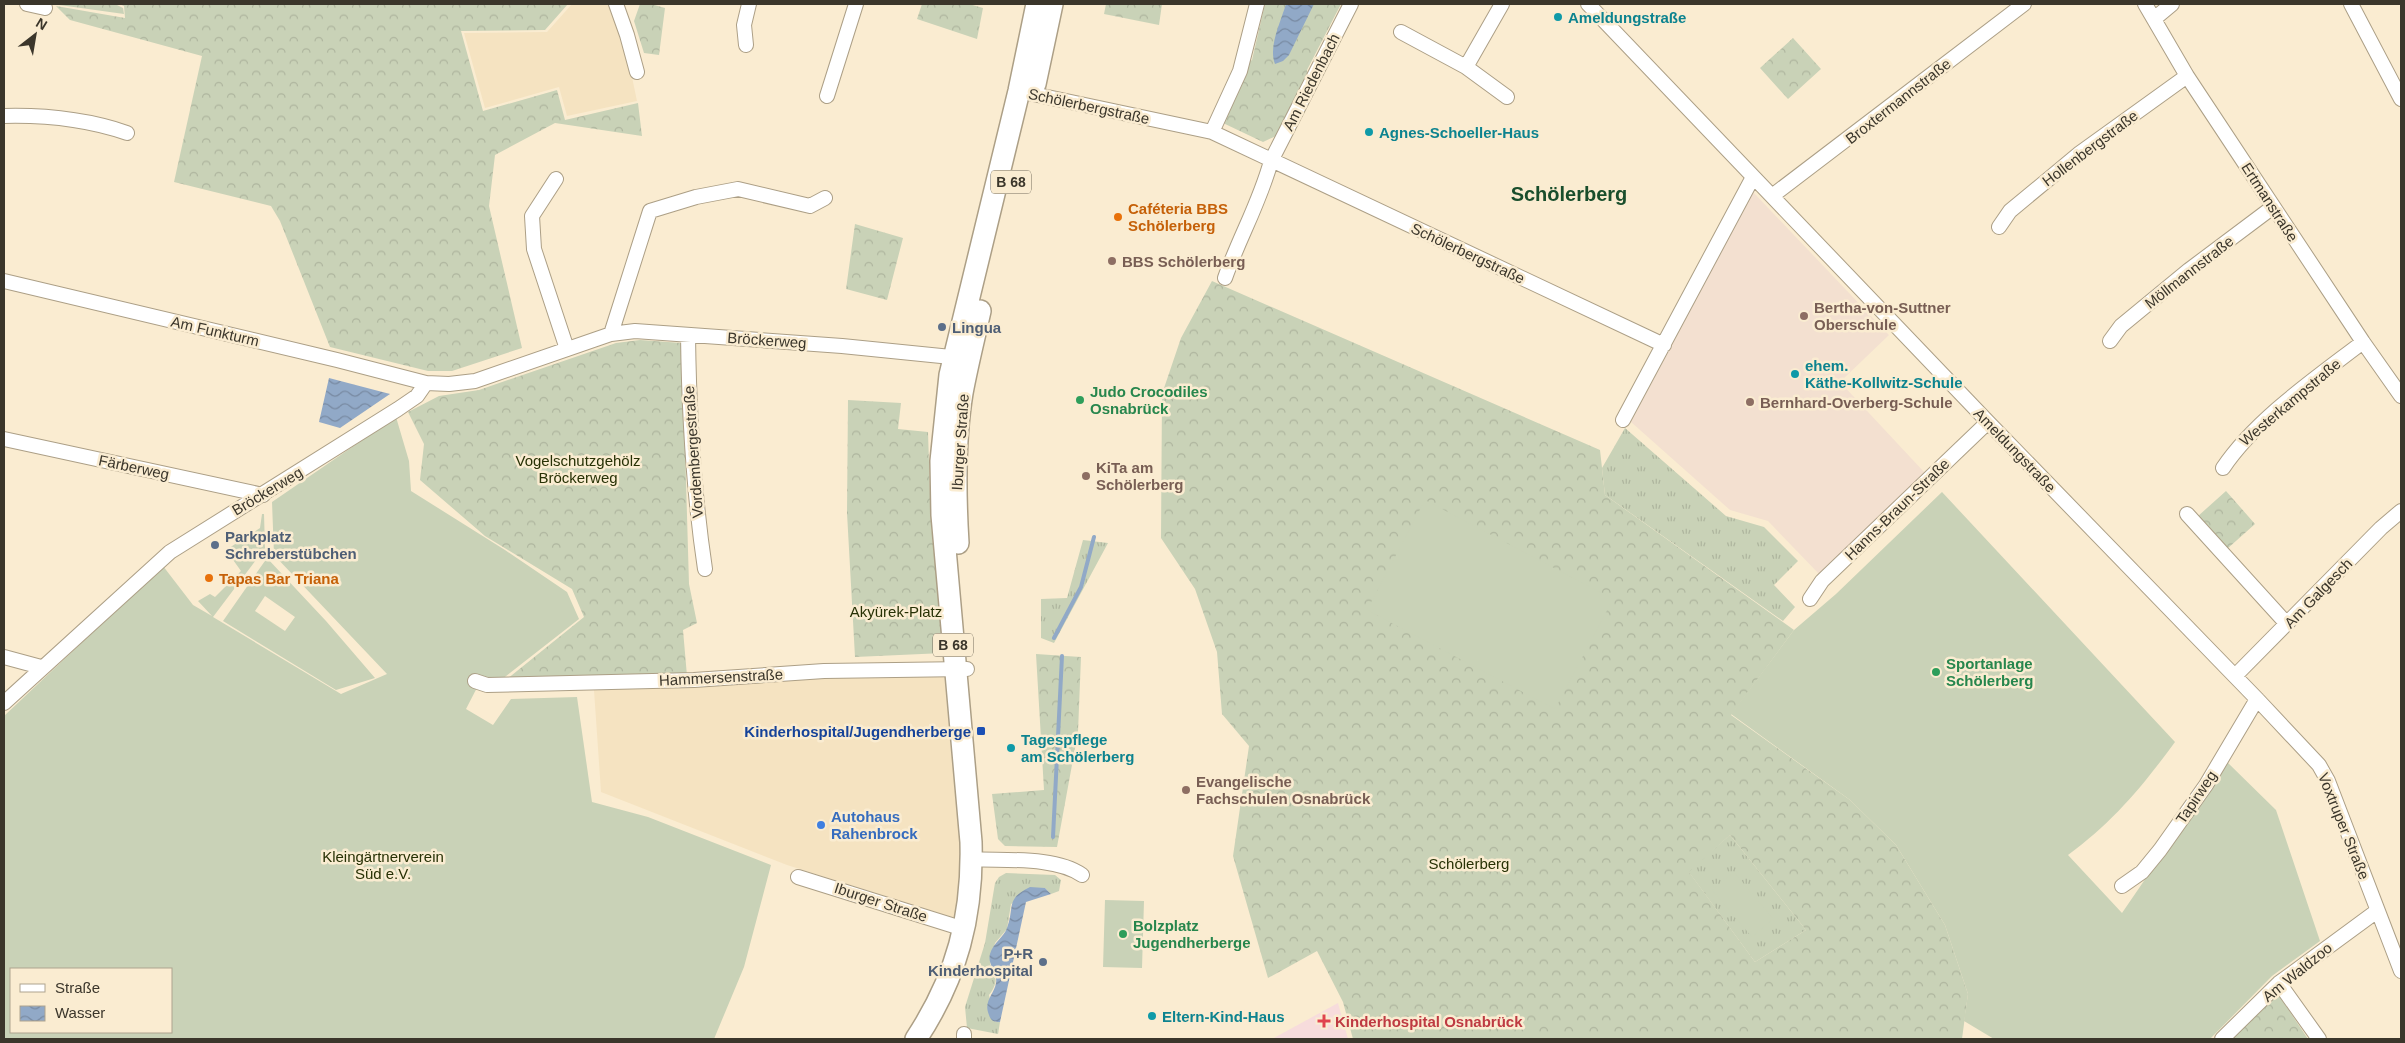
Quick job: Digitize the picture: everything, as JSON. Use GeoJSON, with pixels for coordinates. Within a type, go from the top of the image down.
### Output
{"type":"FeatureCollection","features":[{"type":"Feature","properties":{"kind":"main road","name":"Iburger Straße"},"geometry":{"type":"LineString","coordinates":[[1026,93],[1037,4]]}},
{"type":"Feature","properties":{"kind":"main road","name":"Iburger Straße"},"geometry":{"type":"LineString","coordinates":[[931,1039],[946,1016],[965,974],[983,900],[961,669],[942,515],[941,461],[944,415],[961,358],[1026,93],[1052,4]]}},
{"type":"Feature","properties":{"kind":"main road","name":"Iburger Straße"},"geometry":{"type":"LineString","coordinates":[[916,1039],[935,1010],[953,970],[964,929],[978,859]]}},
{"type":"Feature","properties":{"kind":"street"},"geometry":{"type":"LineString","coordinates":[[27,4],[45,8]]}},
{"type":"Feature","properties":{"kind":"street"},"geometry":{"type":"LineString","coordinates":[[616,4],[637,72]]}},
{"type":"Feature","properties":{"kind":"street"},"geometry":{"type":"LineString","coordinates":[[746,45],[744,25],[750,4]]}},
{"type":"Feature","properties":{"kind":"street"},"geometry":{"type":"LineString","coordinates":[[827,96],[856,4]]}},
{"type":"Feature","properties":{"kind":"street"},"geometry":{"type":"LineString","coordinates":[[1212,132],[1240,71],[1257,4]]}},
{"type":"Feature","properties":{"kind":"street","name":"Am Riedenbach"},"geometry":{"type":"LineString","coordinates":[[1271,161],[1351,4]]}},
{"type":"Feature","properties":{"kind":"street"},"geometry":{"type":"LineString","coordinates":[[1466,67],[1502,4]]}},
{"type":"Feature","properties":{"kind":"street","name":"Ameldungstraße"},"geometry":{"type":"LineString","coordinates":[[1588,4],[1988,422],[2257,698]]}},
{"type":"Feature","properties":{"kind":"street","name":"Broxtermannstraße"},"geometry":{"type":"LineString","coordinates":[[1772,196],[2024,4]]}},
{"type":"Feature","properties":{"kind":"street","name":"Ertmanstraße"},"geometry":{"type":"LineString","coordinates":[[2145,4],[2187,76],[2363,342],[2401,396]]}},
{"type":"Feature","properties":{"kind":"street"},"geometry":{"type":"LineString","coordinates":[[2154,19],[2172,4]]}},
{"type":"Feature","properties":{"kind":"street"},"geometry":{"type":"LineString","coordinates":[[2351,4],[2401,99]]}},
{"type":"Feature","properties":{"kind":"street"},"geometry":{"type":"LineString","coordinates":[[1401,32],[1466,67],[1507,98]]}},
{"type":"Feature","properties":{"kind":"street","name":"Hollenbergstraße"},"geometry":{"type":"LineString","coordinates":[[1999,226],[2010,211],[2080,153],[2187,76]]}},
{"type":"Feature","properties":{"kind":"street","name":"Schölerbergstraße"},"geometry":{"type":"LineString","coordinates":[[1026,93],[1212,132],[1664,345]]}},
{"type":"Feature","properties":{"kind":"street"},"geometry":{"type":"LineString","coordinates":[[4,116],[22,116],[107,126],[127,132]]}},
{"type":"Feature","properties":{"kind":"street"},"geometry":{"type":"LineString","coordinates":[[1225,278],[1233,255],[1265,184],[1271,161]]}},
{"type":"Feature","properties":{"kind":"street"},"geometry":{"type":"LineString","coordinates":[[1623,420],[1753,177]]}},
{"type":"Feature","properties":{"kind":"street"},"geometry":{"type":"LineString","coordinates":[[556,179],[532,216],[534,249],[566,349]]}},
{"type":"Feature","properties":{"kind":"street"},"geometry":{"type":"LineString","coordinates":[[611,334],[650,211],[696,197],[738,189],[810,206],[825,198]]}},
{"type":"Feature","properties":{"kind":"street","name":"Möllmannstraße"},"geometry":{"type":"LineString","coordinates":[[2110,341],[2121,326],[2189,270],[2273,207]]}},
{"type":"Feature","properties":{"kind":"street","name":"Am Funkturm"},"geometry":{"type":"LineString","coordinates":[[4,281],[426,383]]}},
{"type":"Feature","properties":{"kind":"street","name":"Bröckerweg"},"geometry":{"type":"LineString","coordinates":[[4,702],[170,552],[264,495],[410,400],[426,383],[449,384],[475,381],[611,334],[635,331],[961,358]]}},
{"type":"Feature","properties":{"kind":"street","name":"Vordembergestraße"},"geometry":{"type":"LineString","coordinates":[[688,335],[690,444],[695,505],[705,569]]}},
{"type":"Feature","properties":{"kind":"street","name":"Westerkampstraße"},"geometry":{"type":"LineString","coordinates":[[2223,468],[2238,446],[2306,386],[2363,342]]}},
{"type":"Feature","properties":{"kind":"street","name":"Hanns-Braun-Straße"},"geometry":{"type":"LineString","coordinates":[[1810,600],[1822,581],[1988,422]]}},
{"type":"Feature","properties":{"kind":"street","name":"Färberweg"},"geometry":{"type":"LineString","coordinates":[[4,439],[264,495]]}},
{"type":"Feature","properties":{"kind":"street","name":"Am Galgesch"},"geometry":{"type":"LineString","coordinates":[[2235,676],[2381,528],[2401,511]]}},
{"type":"Feature","properties":{"kind":"street"},"geometry":{"type":"LineString","coordinates":[[2187,514],[2288,624]]}},
{"type":"Feature","properties":{"kind":"street"},"geometry":{"type":"LineString","coordinates":[[4,657],[41,667]]}},
{"type":"Feature","properties":{"kind":"street","name":"Hammersenstraße"},"geometry":{"type":"LineString","coordinates":[[475,681],[487,685],[694,680],[824,671],[961,669]]}},
{"type":"Feature","properties":{"kind":"street","name":"Tapirweg"},"geometry":{"type":"LineString","coordinates":[[2122,886],[2142,872],[2160,850],[2206,784],[2257,698]]}},
{"type":"Feature","properties":{"kind":"street","name":"Voxtruper Straße"},"geometry":{"type":"LineString","coordinates":[[2257,698],[2319,765],[2328,781],[2401,971]]}},
{"type":"Feature","properties":{"kind":"street"},"geometry":{"type":"LineString","coordinates":[[978,859],[1051,862],[1073,869],[1082,875]]}},
{"type":"Feature","properties":{"kind":"street","name":"Iburger Straße"},"geometry":{"type":"LineString","coordinates":[[798,876],[964,929]]}},
{"type":"Feature","properties":{"kind":"street","name":"Am Waldzoo"},"geometry":{"type":"LineString","coordinates":[[2222,1039],[2279,983],[2377,911]]}},
{"type":"Feature","properties":{"kind":"street"},"geometry":{"type":"LineString","coordinates":[[2279,983],[2319,1039]]}},
{"type":"Feature","properties":{"kind":"shaded area"},"geometry":{"type":"Polygon","coordinates":[[[572,4],[609,4],[623,34],[637,101],[567,116],[559,87],[485,108],[464,33],[547,32],[572,4]]]}},
{"type":"Feature","properties":{"kind":"shaded area","name":"Bernhard-Overberg-Schule"},"geometry":{"type":"Polygon","coordinates":[[[1753,192],[1889,335],[1840,382],[1925,473],[1820,575],[1768,521],[1730,510],[1631,422],[1753,192]]]}},
{"type":"Feature","properties":{"kind":"shaded area","name":"Autohaus Rahenbrock"},"geometry":{"type":"Polygon","coordinates":[[[944,674],[961,858],[955,918],[787,865],[601,792],[594,690],[824,677],[944,674]]]}},
{"type":"Feature","properties":{"kind":"shaded area","name":"Kinderhospital Osnabrück"},"geometry":{"type":"Polygon","coordinates":[[[1338,1003],[1348,1039],[1272,1039],[1338,1003]]]}},
{"type":"Feature","properties":{"kind":"green space"},"geometry":{"type":"Polygon","coordinates":[[[52,4],[115,4],[123,8],[124,14],[52,4]]]}},
{"type":"Feature","properties":{"kind":"green space"},"geometry":{"type":"Polygon","coordinates":[[[119,4],[568,4],[545,30],[461,31],[483,111],[557,90],[565,120],[638,103],[642,136],[555,123],[495,155],[489,206],[522,348],[452,371],[428,371],[330,347],[280,221],[271,206],[174,182],[202,56],[70,20],[56,6],[125,18],[124,6],[119,4]]]}},
{"type":"Feature","properties":{"kind":"green space"},"geometry":{"type":"Polygon","coordinates":[[[640,4],[651,4],[665,8],[659,55],[644,53],[634,21],[640,4]]]}},
{"type":"Feature","properties":{"kind":"green space"},"geometry":{"type":"Polygon","coordinates":[[[922,4],[969,4],[983,8],[977,39],[917,19],[922,4]]]}},
{"type":"Feature","properties":{"kind":"green space"},"geometry":{"type":"Polygon","coordinates":[[[1106,4],[1162,4],[1159,25],[1104,14],[1106,4]]]}},
{"type":"Feature","properties":{"kind":"green space"},"geometry":{"type":"Polygon","coordinates":[[[1265,4],[1341,4],[1307,70],[1308,77],[1276,136],[1263,142],[1223,123],[1246,64],[1252,60],[1265,4]]]}},
{"type":"Feature","properties":{"kind":"green space"},"geometry":{"type":"Polygon","coordinates":[[[1793,38],[1821,69],[1788,99],[1760,68],[1793,38]]]}},
{"type":"Feature","properties":{"kind":"green space"},"geometry":{"type":"Polygon","coordinates":[[[855,224],[903,238],[887,300],[846,289],[855,224]]]}},
{"type":"Feature","properties":{"kind":"green space","name":"Schölerberg"},"geometry":{"type":"Polygon","coordinates":[[[1212,281],[1600,450],[1605,495],[1794,630],[1731,715],[1850,800],[1896,845],[1945,925],[1968,994],[1962,1039],[1353,1039],[1343,1002],[1317,951],[1268,978],[1233,856],[1249,746],[1222,714],[1217,652],[1195,589],[1161,538],[1162,394],[1181,338],[1212,281]],[[1730,835],[1689,872],[1755,962],[1806,930],[1730,835]]]}},
{"type":"Feature","properties":{"kind":"green space","name":"Vogelschutzgehölz Bröckerweg"},"geometry":{"type":"Polygon","coordinates":[[[640,340],[682,343],[689,584],[697,623],[683,630],[687,676],[507,679],[584,617],[572,589],[485,536],[420,480],[424,444],[408,412],[439,396],[479,390],[616,343],[640,340]]]}},
{"type":"Feature","properties":{"kind":"green space","name":"Akyürek-Platz"},"geometry":{"type":"Polygon","coordinates":[[[848,400],[901,403],[898,429],[928,432],[931,524],[944,653],[855,657],[847,513],[848,400]]]}},
{"type":"Feature","properties":{"kind":"green space","name":"Kleingärtnerverein Süd e.V."},"geometry":{"type":"Polygon","coordinates":[[[396,417],[409,461],[411,491],[505,550],[567,592],[579,619],[501,680],[482,678],[466,709],[493,725],[511,699],[577,697],[592,802],[648,817],[771,865],[744,967],[714,1039],[4,1039],[4,716],[163,566],[193,605],[212,616],[198,601],[210,594],[215,597],[241,571],[226,550],[260,528],[262,514],[264,514],[265,548],[213,617],[341,694],[387,674],[274,555],[272,502],[396,417]]]}},
{"type":"Feature","properties":{"kind":"green space"},"geometry":{"type":"Polygon","coordinates":[[[1625,428],[1726,516],[1764,527],[1798,561],[1774,585],[1795,607],[1783,621],[1605,495],[1602,468],[1625,428]]]}},
{"type":"Feature","properties":{"kind":"green space"},"geometry":{"type":"Polygon","coordinates":[[[2226,491],[2255,524],[2227,549],[2197,517],[2226,491]]]}},
{"type":"Feature","properties":{"kind":"green space"},"geometry":{"type":"Polygon","coordinates":[[[1942,492],[2175,742],[2151,774],[2113,817],[2068,855],[2122,913],[2226,761],[2276,810],[2320,941],[2272,976],[2210,1039],[1994,1039],[1964,1021],[1968,994],[1945,925],[1896,845],[1850,800],[1731,714],[1794,630],[1836,594],[1942,492]]]}},
{"type":"Feature","properties":{"kind":"green space"},"geometry":{"type":"Polygon","coordinates":[[[1425,500],[1613,599],[1555,709],[1367,610],[1425,500]]]}},
{"type":"Feature","properties":{"kind":"green space"},"geometry":{"type":"Polygon","coordinates":[[[1083,540],[1108,543],[1054,643],[1041,638],[1041,599],[1067,598],[1083,540]]]}},
{"type":"Feature","properties":{"kind":"green space"},"geometry":{"type":"Polygon","coordinates":[[[267,558],[326,621],[375,678],[336,690],[223,621],[267,558]],[[265,596],[255,611],[285,631],[295,617],[265,596]]]}},
{"type":"Feature","properties":{"kind":"green space"},"geometry":{"type":"Polygon","coordinates":[[[1036,654],[1081,657],[1078,732],[1057,847],[1005,846],[998,839],[992,794],[1044,790],[1036,654]]]}},
{"type":"Feature","properties":{"kind":"green space"},"geometry":{"type":"Polygon","coordinates":[[[1730,835],[1806,930],[1755,962],[1688,871],[1730,835]]]}},
{"type":"Feature","properties":{"kind":"green space"},"geometry":{"type":"Polygon","coordinates":[[[1734,872],[1773,919],[1752,937],[1712,890],[1734,872]]]}},
{"type":"Feature","properties":{"kind":"green space"},"geometry":{"type":"Polygon","coordinates":[[[1006,873],[1055,875],[1061,880],[1059,891],[1051,894],[1045,888],[1011,904],[1007,929],[995,943],[990,964],[996,980],[989,995],[995,1022],[1000,1022],[998,1034],[967,1028],[965,1007],[985,943],[995,883],[999,877],[1006,873]]]}},
{"type":"Feature","properties":{"kind":"green space","name":"Bolzplatz Jugendherberge"},"geometry":{"type":"Polygon","coordinates":[[[1105,900],[1144,901],[1142,968],[1103,967],[1105,900]]]}},
{"type":"Feature","properties":{"kind":"green space"},"geometry":{"type":"Polygon","coordinates":[[[2274,988],[2308,1039],[2222,1039],[2274,988]]]}},
{"type":"Feature","properties":{"kind":"water"},"geometry":{"type":"Polygon","coordinates":[[[1286,4],[1314,4],[1289,55],[1283,61],[1275,64],[1273,57],[1274,42],[1286,4]]]}},
{"type":"Feature","properties":{"kind":"water"},"geometry":{"type":"Polygon","coordinates":[[[329,378],[390,394],[340,428],[319,422],[329,378]]]}},
{"type":"Feature","properties":{"kind":"water"},"geometry":{"type":"Polygon","coordinates":[[[1030,887],[1045,888],[1051,894],[1026,902],[1000,1022],[994,1021],[987,1010],[988,1002],[996,983],[989,958],[990,954],[1007,928],[1014,900],[1022,891],[1030,887]]]}},
{"type":"Feature","properties":{"kind":"waterway"},"geometry":{"type":"LineString","coordinates":[[1054,638],[1081,587],[1094,537]]}},
{"type":"Feature","properties":{"kind":"waterway"},"geometry":{"type":"LineString","coordinates":[[1053,837],[1062,656]]}},
{"type":"Feature","properties":{"kind":"place","name":"Ameldungstraße"},"geometry":{"type":"Point","coordinates":[1558,17]}},
{"type":"Feature","properties":{"kind":"place","name":"Agnes-Schoeller-Haus"},"geometry":{"type":"Point","coordinates":[1369,132]}},
{"type":"Feature","properties":{"kind":"place","name":"Caféteria BBS Schölerberg"},"geometry":{"type":"Point","coordinates":[1118,217]}},
{"type":"Feature","properties":{"kind":"place","name":"BBS Schölerberg"},"geometry":{"type":"Point","coordinates":[1112,261]}},
{"type":"Feature","properties":{"kind":"place","name":"Bertha-von-Suttner Oberschule"},"geometry":{"type":"Point","coordinates":[1804,316]}},
{"type":"Feature","properties":{"kind":"place","name":"Lingua"},"geometry":{"type":"Point","coordinates":[942,327]}},
{"type":"Feature","properties":{"kind":"place","name":"ehem. Käthe-Kollwitz-Schule"},"geometry":{"type":"Point","coordinates":[1795,374]}},
{"type":"Feature","properties":{"kind":"place","name":"Judo Crocodiles Osnabrück"},"geometry":{"type":"Point","coordinates":[1080,400]}},
{"type":"Feature","properties":{"kind":"place","name":"Bernhard-Overberg-Schule"},"geometry":{"type":"Point","coordinates":[1750,402]}},
{"type":"Feature","properties":{"kind":"place","name":"KiTa am Schölerberg"},"geometry":{"type":"Point","coordinates":[1086,476]}},
{"type":"Feature","properties":{"kind":"place","name":"Parkplatz Schreberstübchen"},"geometry":{"type":"Point","coordinates":[215,545]}},
{"type":"Feature","properties":{"kind":"place","name":"Tapas Bar Triana"},"geometry":{"type":"Point","coordinates":[209,578]}},
{"type":"Feature","properties":{"kind":"place","name":"Sportanlage Schölerberg"},"geometry":{"type":"Point","coordinates":[1936,672]}},
{"type":"Feature","properties":{"kind":"place","name":"Kinderhospital/Jugendherberge"},"geometry":{"type":"Point","coordinates":[981,731]}},
{"type":"Feature","properties":{"kind":"place","name":"Tagespflege am Schölerberg"},"geometry":{"type":"Point","coordinates":[1011,748]}},
{"type":"Feature","properties":{"kind":"place","name":"Evangelische Fachschulen Osnabrück"},"geometry":{"type":"Point","coordinates":[1186,790]}},
{"type":"Feature","properties":{"kind":"place","name":"Autohaus Rahenbrock"},"geometry":{"type":"Point","coordinates":[821,825]}},
{"type":"Feature","properties":{"kind":"place","name":"Bolzplatz Jugendherberge"},"geometry":{"type":"Point","coordinates":[1123,934]}},
{"type":"Feature","properties":{"kind":"place","name":"P+R Kinderhospital"},"geometry":{"type":"Point","coordinates":[1043,962]}},
{"type":"Feature","properties":{"kind":"place","name":"Eltern-Kind-Haus"},"geometry":{"type":"Point","coordinates":[1152,1016]}},
{"type":"Feature","properties":{"kind":"place","name":"Kinderhospital Osnabrück"},"geometry":{"type":"Point","coordinates":[1324,1021]}},
{"type":"Feature","properties":{"kind":"district","name":"Schölerberg"},"geometry":{"type":"Point","coordinates":[1569,194]}}]}
